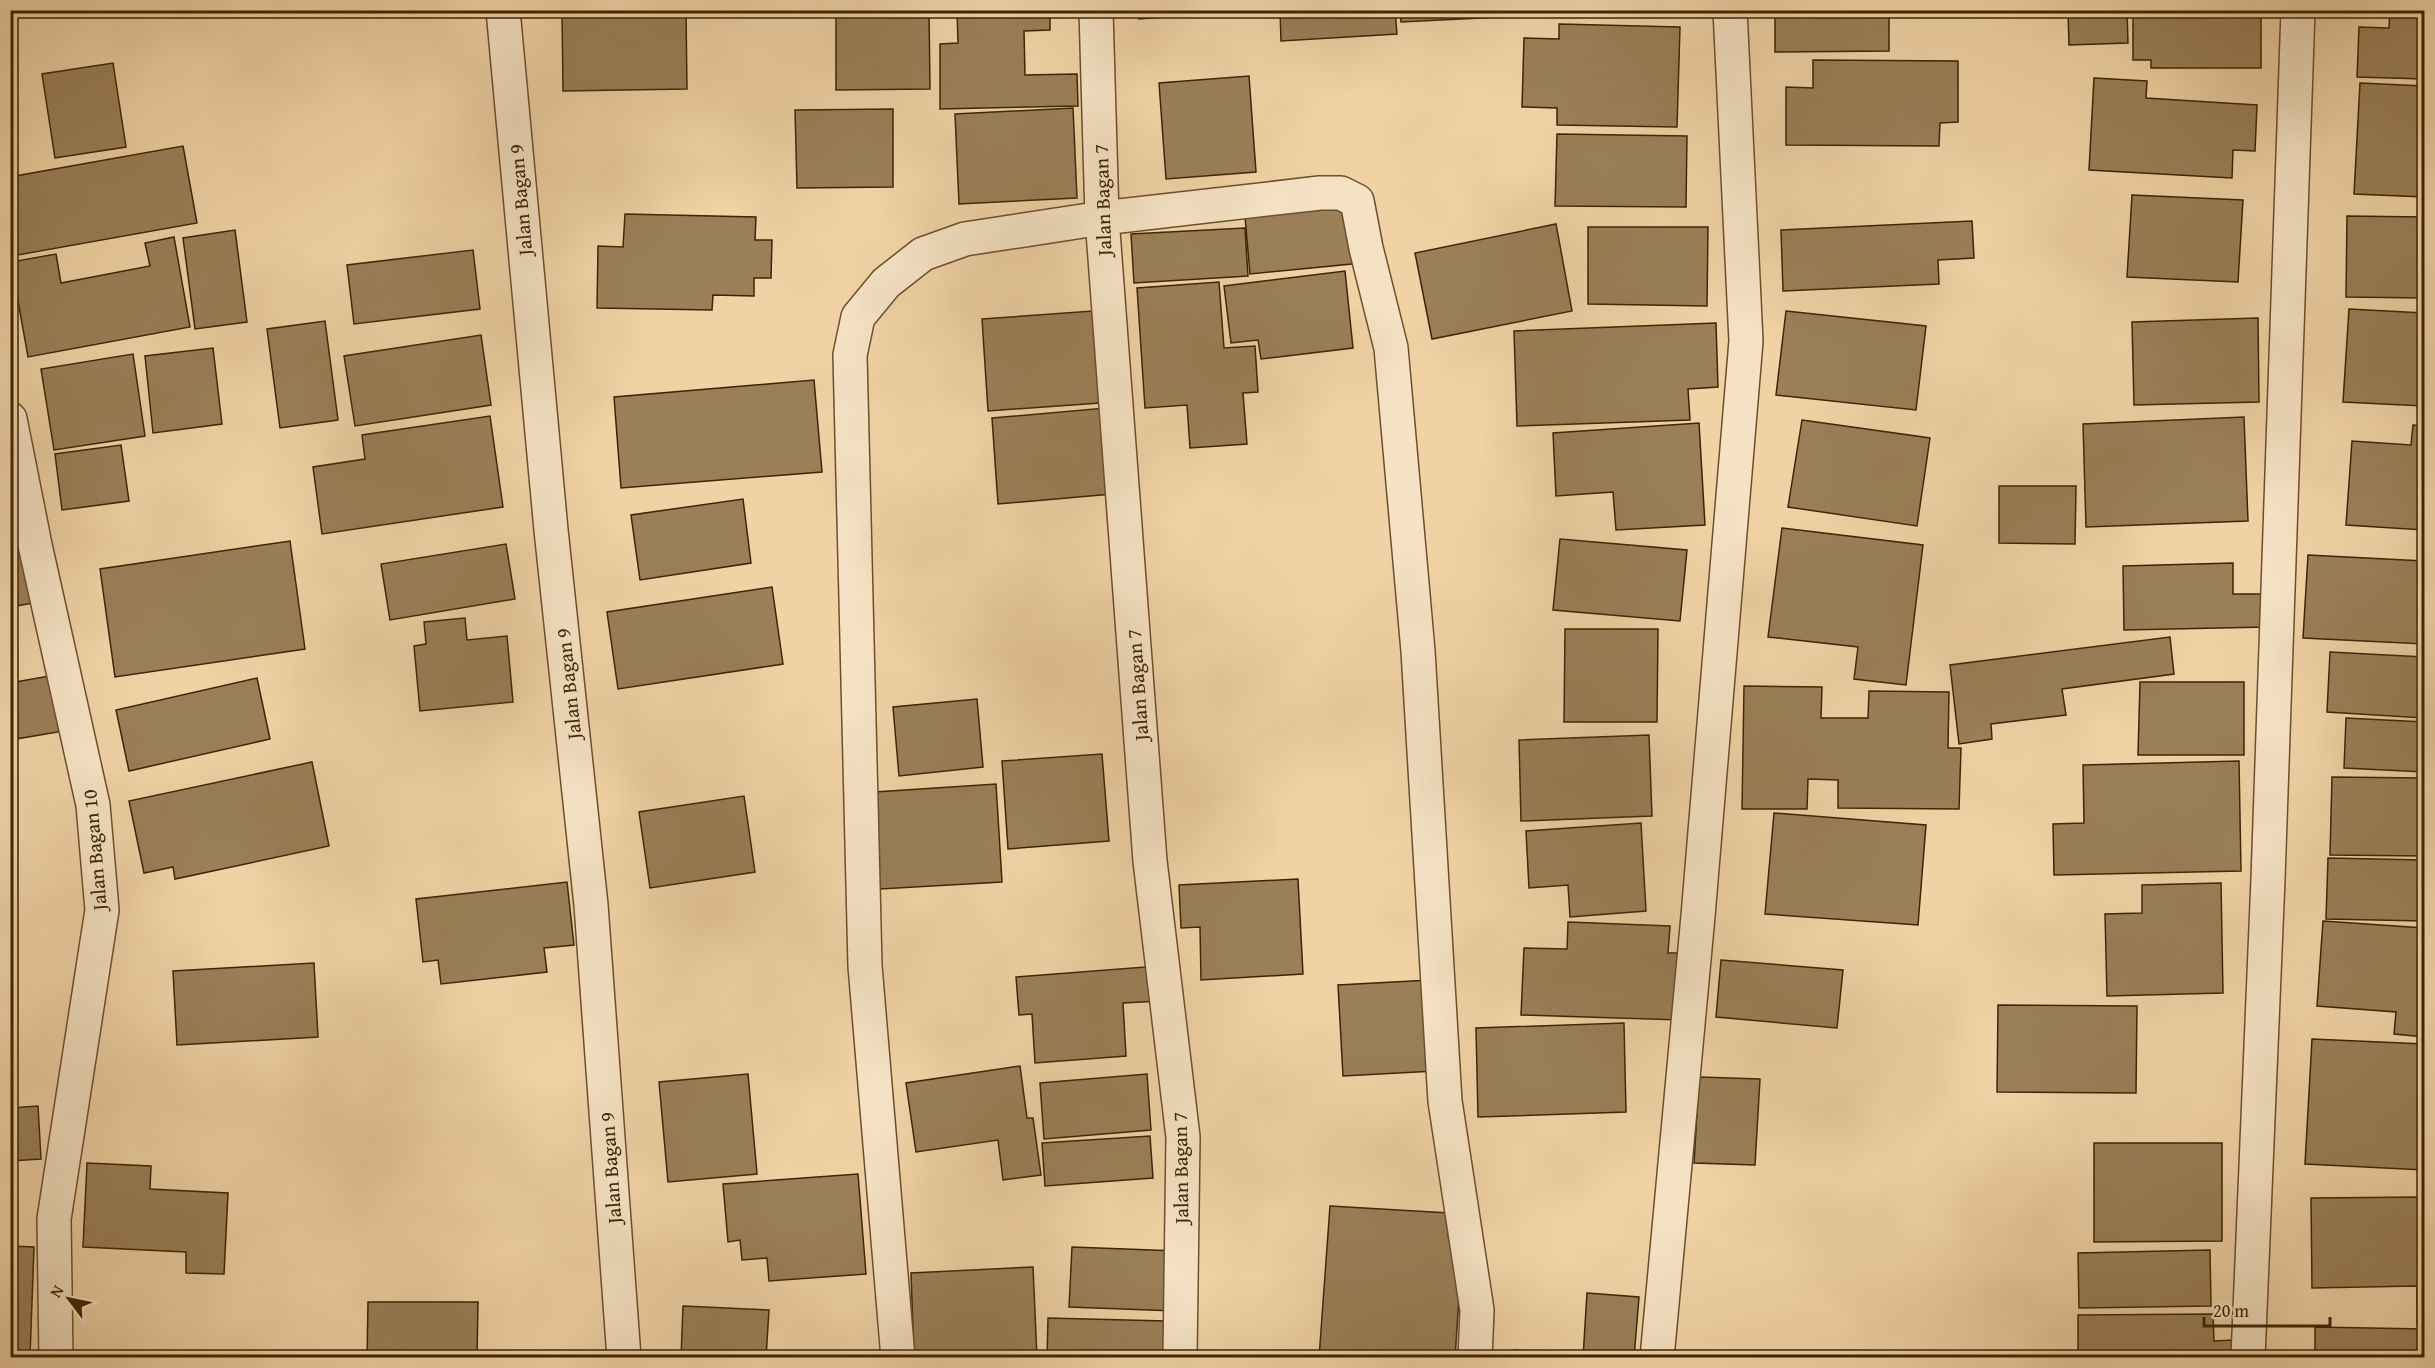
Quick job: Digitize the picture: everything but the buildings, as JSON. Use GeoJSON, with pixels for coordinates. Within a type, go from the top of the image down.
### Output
{"type":"FeatureCollection","features":[{"type":"Feature","properties":{"kind":"street","name":"Jalan Bagan 9"},"geometry":{"type":"LineString","coordinates":[[503,10],[551,530],[591,905],[624,1358]]}},
{"type":"Feature","properties":{"kind":"street","name":"Jalan Bagan 7"},"geometry":{"type":"LineString","coordinates":[[1096,10],[1102,219],[1150,861],[1183,1137],[1180,1358]]}},
{"type":"Feature","properties":{"kind":"street"},"geometry":{"type":"LineString","coordinates":[[1657,1358],[1699,904],[1746,341],[1731,10]]}},
{"type":"Feature","properties":{"kind":"street"},"geometry":{"type":"LineString","coordinates":[[2248,1358],[2270,831],[2298,10]]}},
{"type":"Feature","properties":{"kind":"street"},"geometry":{"type":"LineString","coordinates":[[898,1358],[866,966],[850,355],[858,317],[886,283],[923,254],[965,239],[1102,219],[1320,192],[1341,193],[1357,201],[1366,248],[1391,348],[1418,651],[1445,1101],[1477,1310],[1475,1358]]}},
{"type":"Feature","properties":{"kind":"street","name":"Jalan Bagan 10"},"geometry":{"type":"LineString","coordinates":[[10,419],[35,545],[93,805],[102,910],[54,1219],[56,1358]]}}]}
